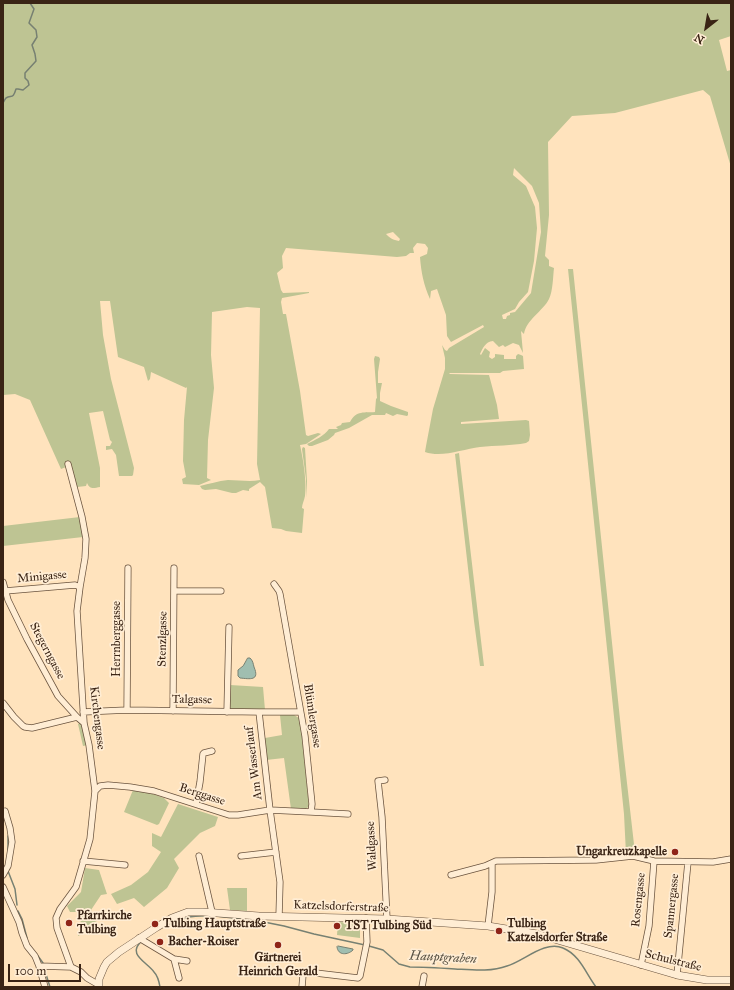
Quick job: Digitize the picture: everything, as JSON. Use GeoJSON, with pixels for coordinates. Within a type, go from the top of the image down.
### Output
{"type":"FeatureCollection","features":[{"type":"Feature","properties":{"kind":"street","name":"Kirchengasse"},"geometry":{"type":"LineString","coordinates":[[68,464],[82,516],[86,539],[85,558],[77,611],[84,723],[89,745],[95,791],[90,840],[76,887],[60,909],[56,918],[57,928],[71,966]]}},
{"type":"Feature","properties":{"kind":"street","name":"Herrnberggasse"},"geometry":{"type":"LineString","coordinates":[[127,710],[128,568]]}},
{"type":"Feature","properties":{"kind":"street","name":"Stenzlgasse"},"geometry":{"type":"LineString","coordinates":[[173,711],[174,568]]}},
{"type":"Feature","properties":{"kind":"street","name":"Stegerngasse"},"geometry":{"type":"LineString","coordinates":[[3,582],[8,600],[58,696],[84,723]]}},
{"type":"Feature","properties":{"kind":"street","name":"Blümlergasse"},"geometry":{"type":"LineString","coordinates":[[274,584],[280,594],[304,736],[312,804],[311,812]]}},
{"type":"Feature","properties":{"kind":"street","name":"Minigasse"},"geometry":{"type":"LineString","coordinates":[[5,591],[75,585],[80,587]]}},
{"type":"Feature","properties":{"kind":"street"},"geometry":{"type":"LineString","coordinates":[[174,591],[221,591]]}},
{"type":"Feature","properties":{"kind":"street"},"geometry":{"type":"LineString","coordinates":[[227,712],[229,626]]}},
{"type":"Feature","properties":{"kind":"street"},"geometry":{"type":"LineString","coordinates":[[3,703],[14,717],[25,727],[32,728],[77,717]]}},
{"type":"Feature","properties":{"kind":"street","name":"Talgasse"},"geometry":{"type":"LineString","coordinates":[[83,712],[127,710],[300,712]]}},
{"type":"Feature","properties":{"kind":"street","name":"Am Wasserlauf"},"geometry":{"type":"LineString","coordinates":[[259,712],[270,810]]}},
{"type":"Feature","properties":{"kind":"street"},"geometry":{"type":"LineString","coordinates":[[196,804],[200,782],[202,754],[212,751]]}},
{"type":"Feature","properties":{"kind":"street","name":"Waldgasse"},"geometry":{"type":"LineString","coordinates":[[385,780],[378,781],[382,817],[387,919]]}},
{"type":"Feature","properties":{"kind":"street","name":"Berggasse"},"geometry":{"type":"LineString","coordinates":[[95,791],[100,786],[108,785],[154,791],[229,815],[270,810]]}},
{"type":"Feature","properties":{"kind":"street"},"geometry":{"type":"LineString","coordinates":[[3,875],[8,866],[12,842],[5,810]]}},
{"type":"Feature","properties":{"kind":"street"},"geometry":{"type":"LineString","coordinates":[[280,916],[280,882],[270,810],[348,814]]}},
{"type":"Feature","properties":{"kind":"street"},"geometry":{"type":"LineString","coordinates":[[241,856],[276,852]]}},
{"type":"Feature","properties":{"kind":"street"},"geometry":{"type":"LineString","coordinates":[[199,856],[212,912]]}},
{"type":"Feature","properties":{"kind":"street"},"geometry":{"type":"LineString","coordinates":[[451,875],[485,866],[496,861],[596,860],[633,856],[654,861],[713,862],[731,859]]}},
{"type":"Feature","properties":{"kind":"street"},"geometry":{"type":"LineString","coordinates":[[83,861],[125,865]]}},
{"type":"Feature","properties":{"kind":"street","name":"Rosengasse"},"geometry":{"type":"LineString","coordinates":[[641,965],[649,926],[654,861]]}},
{"type":"Feature","properties":{"kind":"street","name":"Spannergasse"},"geometry":{"type":"LineString","coordinates":[[677,975],[688,862]]}},
{"type":"Feature","properties":{"kind":"street"},"geometry":{"type":"LineString","coordinates":[[488,926],[492,892],[492,863]]}},
{"type":"Feature","properties":{"kind":"street"},"geometry":{"type":"LineString","coordinates":[[3,887],[19,922],[27,946],[39,966],[45,987]]}},
{"type":"Feature","properties":{"kind":"street","name":"Katzelsdorferstraße"},"geometry":{"type":"LineString","coordinates":[[99,986],[101,973],[107,962],[119,952],[142,940],[172,918],[182,914],[194,912],[387,919],[488,926],[537,934],[611,956]]}},
{"type":"Feature","properties":{"kind":"street"},"geometry":{"type":"LineString","coordinates":[[302,987],[303,975],[307,972],[358,978],[360,976],[367,942],[366,918]]}},
{"type":"Feature","properties":{"kind":"street"},"geometry":{"type":"LineString","coordinates":[[142,940],[174,959],[187,961]]}},
{"type":"Feature","properties":{"kind":"street","name":"Schulstraße"},"geometry":{"type":"LineString","coordinates":[[611,956],[677,975],[707,980],[731,980]]}},
{"type":"Feature","properties":{"kind":"street"},"geometry":{"type":"LineString","coordinates":[[174,959],[179,978]]}},
{"type":"Feature","properties":{"kind":"street"},"geometry":{"type":"LineString","coordinates":[[39,966],[71,966],[99,986]]}},
{"type":"Feature","properties":{"kind":"street"},"geometry":{"type":"LineString","coordinates":[[422,987],[424,976]]}},
{"type":"Feature","properties":{"kind":"green space"},"geometry":{"type":"Polygon","coordinates":[[[3,3],[731,3],[731,36],[719,40],[727,71],[731,70],[731,167],[710,96],[703,90],[615,113],[572,116],[548,142],[549,215],[545,256],[549,260],[549,266],[554,268],[550,296],[528,324],[524,334],[521,331],[523,353],[519,345],[513,343],[505,347],[503,345],[499,347],[493,341],[486,344],[480,354],[481,355],[485,348],[490,352],[489,357],[492,359],[495,357],[495,354],[504,355],[504,359],[516,359],[518,354],[521,355],[523,356],[524,369],[503,371],[500,373],[449,373],[489,375],[497,405],[499,419],[461,422],[461,424],[526,420],[529,421],[530,435],[529,441],[526,443],[480,447],[445,454],[432,454],[425,452],[433,409],[445,369],[445,358],[442,345],[447,351],[449,348],[484,327],[483,325],[451,342],[447,336],[446,315],[437,289],[431,291],[430,299],[423,279],[420,257],[427,254],[428,248],[425,244],[417,243],[413,248],[414,253],[397,257],[286,248],[282,256],[283,268],[277,273],[283,293],[309,292],[282,298],[281,302],[283,314],[286,314],[300,391],[306,435],[321,434],[306,444],[300,445],[305,484],[305,496],[302,507],[304,509],[302,533],[272,528],[265,487],[260,482],[249,489],[249,491],[243,490],[236,493],[216,489],[205,490],[200,486],[228,480],[260,480],[257,464],[260,308],[247,307],[212,312],[211,355],[214,388],[208,440],[207,478],[211,480],[199,485],[183,484],[182,479],[186,477],[183,461],[184,420],[187,387],[186,388],[151,372],[150,379],[148,381],[144,367],[118,357],[110,301],[100,301],[103,335],[111,379],[134,468],[132,476],[119,476],[116,455],[112,449],[106,450],[106,446],[110,446],[112,442],[110,440],[103,411],[89,413],[100,468],[100,487],[91,488],[87,483],[86,486],[77,487],[71,465],[61,469],[30,400],[15,394],[3,395],[3,3]],[[514,168],[513,175],[526,186],[535,207],[537,228],[534,261],[528,292],[515,309],[502,315],[503,319],[506,319],[510,313],[515,312],[531,293],[541,232],[539,203],[532,186],[514,168]],[[393,232],[386,234],[392,239],[399,241],[400,239],[393,232]]]}},
{"type":"Feature","properties":{"kind":"green space"},"geometry":{"type":"Polygon","coordinates":[[[568,269],[573,269],[635,853],[626,854],[624,814],[568,269]]]}},
{"type":"Feature","properties":{"kind":"green space"},"geometry":{"type":"Polygon","coordinates":[[[375,356],[379,357],[380,359],[378,383],[382,383],[380,401],[408,412],[408,415],[397,414],[393,416],[386,413],[385,415],[372,415],[349,428],[335,433],[328,440],[309,446],[307,444],[322,436],[329,429],[338,429],[336,427],[342,423],[350,422],[352,418],[358,414],[364,412],[375,412],[377,398],[375,356]]]}},
{"type":"Feature","properties":{"kind":"green space"},"geometry":{"type":"Polygon","coordinates":[[[303,447],[305,448],[307,481],[306,498],[306,479],[302,449],[303,447]]]}},
{"type":"Feature","properties":{"kind":"green space"},"geometry":{"type":"Polygon","coordinates":[[[459,453],[484,666],[480,666],[474,621],[455,454],[459,453]]]}},
{"type":"Feature","properties":{"kind":"green space"},"geometry":{"type":"Polygon","coordinates":[[[80,517],[83,537],[3,546],[3,526],[80,517]]]}},
{"type":"Feature","properties":{"kind":"green space"},"geometry":{"type":"Polygon","coordinates":[[[230,685],[263,687],[265,710],[231,709],[229,706],[230,685]]]}},
{"type":"Feature","properties":{"kind":"green space"},"geometry":{"type":"Polygon","coordinates":[[[280,715],[294,715],[299,718],[309,806],[306,809],[291,809],[284,758],[266,760],[265,738],[282,735],[280,715]]]}},
{"type":"Feature","properties":{"kind":"green space"},"geometry":{"type":"Polygon","coordinates":[[[80,723],[84,728],[88,745],[83,746],[78,724],[80,723]]]}},
{"type":"Feature","properties":{"kind":"green space"},"geometry":{"type":"Polygon","coordinates":[[[133,790],[150,793],[164,798],[169,803],[159,824],[157,825],[124,812],[133,790]]]}},
{"type":"Feature","properties":{"kind":"green space"},"geometry":{"type":"Polygon","coordinates":[[[178,804],[218,817],[215,826],[200,833],[174,859],[179,868],[167,888],[144,907],[134,898],[117,904],[111,894],[131,885],[148,872],[161,852],[152,846],[152,833],[161,837],[178,804]]]}},
{"type":"Feature","properties":{"kind":"green space"},"geometry":{"type":"Polygon","coordinates":[[[85,868],[99,870],[107,894],[101,895],[91,910],[97,921],[86,927],[78,936],[82,928],[79,914],[77,912],[70,912],[67,906],[81,892],[85,868]]]}},
{"type":"Feature","properties":{"kind":"green space"},"geometry":{"type":"Polygon","coordinates":[[[227,888],[247,888],[247,911],[230,910],[227,888]]]}},
{"type":"Feature","properties":{"kind":"green space"},"geometry":{"type":"Polygon","coordinates":[[[338,922],[360,923],[360,938],[337,935],[338,922]]]}},
{"type":"Feature","properties":{"kind":"shaded area"},"geometry":{"type":"Polygon","coordinates":[[[248,658],[252,661],[256,675],[253,678],[240,678],[238,676],[238,670],[243,666],[248,658]]]}},
{"type":"Feature","properties":{"kind":"shaded area"},"geometry":{"type":"Polygon","coordinates":[[[338,946],[353,950],[344,954],[339,952],[338,946]]]}},
{"type":"Feature","properties":{"kind":"waterway"},"geometry":{"type":"LineString","coordinates":[[3,103],[6,98],[13,95],[16,89],[23,90],[29,85],[25,78],[25,73],[36,61],[32,45],[37,37],[36,30],[29,23],[34,9],[30,3]]}},
{"type":"Feature","properties":{"kind":"waterway"},"geometry":{"type":"LineString","coordinates":[[8,836],[8,850]]}},
{"type":"Feature","properties":{"kind":"waterway"},"geometry":{"type":"LineString","coordinates":[[8,871],[15,889],[17,905]]}},
{"type":"Feature","properties":{"kind":"waterway"},"geometry":{"type":"LineString","coordinates":[[18,911],[22,919],[27,938]]}},
{"type":"Feature","properties":{"kind":"waterway","name":"Hauptgraben"},"geometry":{"type":"LineString","coordinates":[[164,927],[176,921],[187,918],[212,916]]}},
{"type":"Feature","properties":{"kind":"waterway","name":"Hauptgraben"},"geometry":{"type":"LineString","coordinates":[[216,916],[259,921],[365,945]]}},
{"type":"Feature","properties":{"kind":"waterway","name":"Hauptgraben"},"geometry":{"type":"LineString","coordinates":[[142,941],[136,950],[137,954],[139,958],[151,968],[158,979],[160,987]]}},
{"type":"Feature","properties":{"kind":"waterway","name":"Hauptgraben"},"geometry":{"type":"LineString","coordinates":[[369,946],[383,950],[399,964],[410,967],[468,970],[501,968],[542,949],[556,946],[563,948],[574,955],[596,987]]}},
{"type":"Feature","properties":{"kind":"waterway"},"geometry":{"type":"LineString","coordinates":[[38,956],[43,963]]}},
{"type":"Feature","properties":{"kind":"waterway"},"geometry":{"type":"LineString","coordinates":[[44,968],[50,987]]}},
{"type":"Feature","properties":{"kind":"place","name":"Ungarkreuzkapelle"},"geometry":{"type":"Point","coordinates":[675,852]}},
{"type":"Feature","properties":{"kind":"place","name":"Pfarrkirche Tulbing"},"geometry":{"type":"Point","coordinates":[69,923]}},
{"type":"Feature","properties":{"kind":"place","name":"Tulbing Hauptstraße"},"geometry":{"type":"Point","coordinates":[155,924]}},
{"type":"Feature","properties":{"kind":"place","name":"TST Tulbing Süd"},"geometry":{"type":"Point","coordinates":[337,926]}},
{"type":"Feature","properties":{"kind":"place","name":"Tulbing Katzelsdorfer Straße"},"geometry":{"type":"Point","coordinates":[499,931]}},
{"type":"Feature","properties":{"kind":"place","name":"Bacher-Roiser"},"geometry":{"type":"Point","coordinates":[160,942]}},
{"type":"Feature","properties":{"kind":"place","name":"Gärtnerei Heinrich Gerald"},"geometry":{"type":"Point","coordinates":[278,945]}}]}
